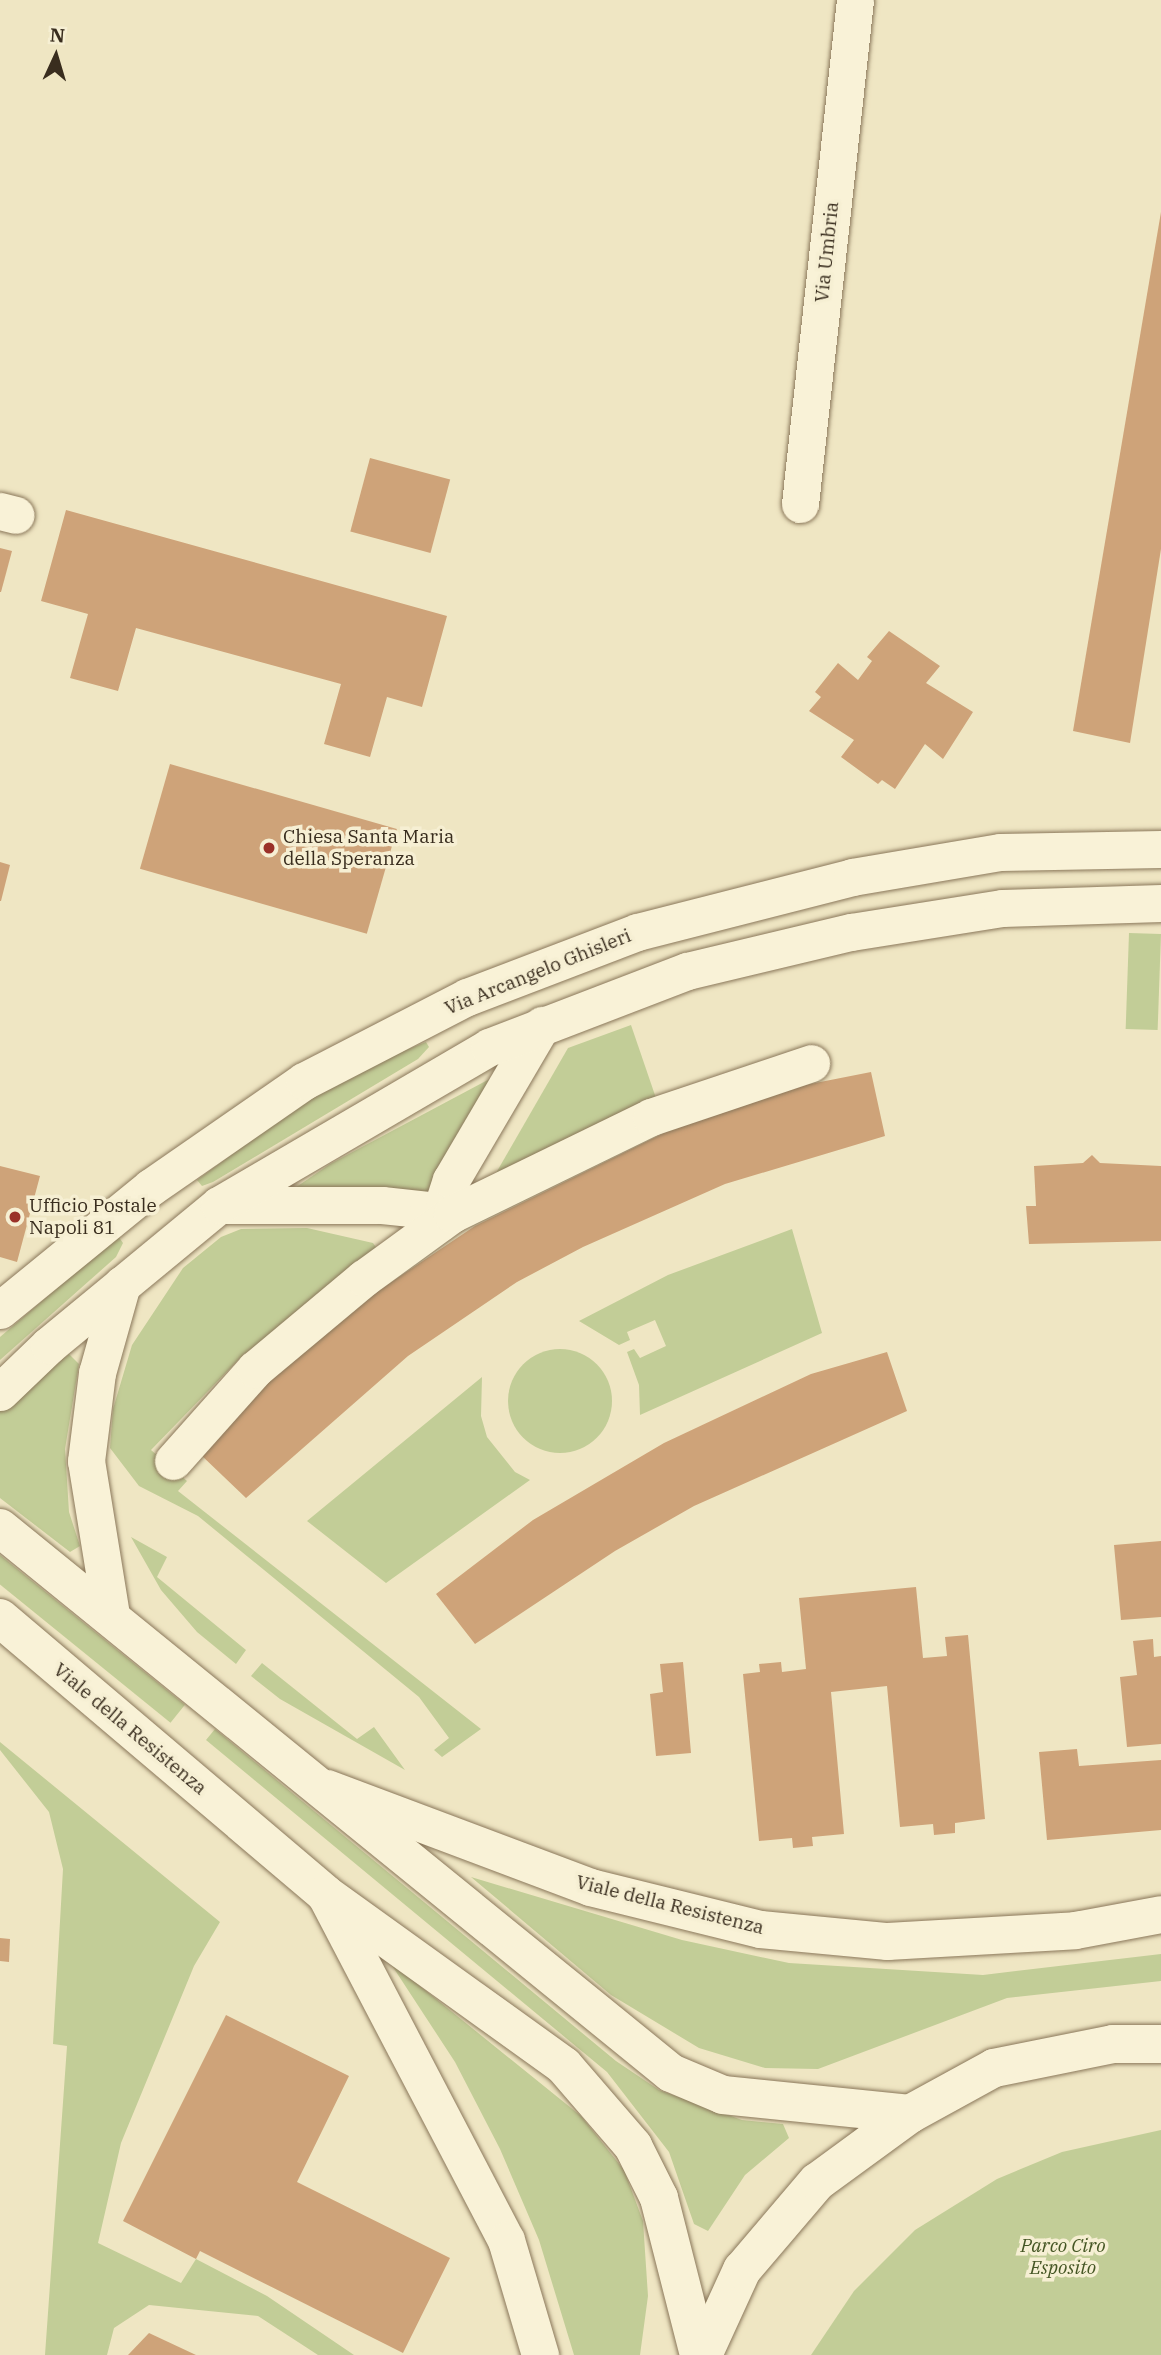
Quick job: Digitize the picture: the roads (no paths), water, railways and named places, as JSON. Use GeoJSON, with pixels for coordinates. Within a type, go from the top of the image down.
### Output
{"type":"FeatureCollection","features":[{"type":"Feature","properties":{"kind":"street","name":"Via Umbria"},"geometry":{"type":"LineString","coordinates":[[800,504],[855,0]]}},
{"type":"Feature","properties":{"kind":"street","name":"Via Arcangelo Ghisleri"},"geometry":{"type":"LineString","coordinates":[[0,1310],[150,1186],[304,1082],[467,997],[637,932],[852,877],[1000,852],[1161,849]]}},
{"type":"Feature","properties":{"kind":"street"},"geometry":{"type":"LineString","coordinates":[[0,1392],[181,1233],[219,1205],[489,1047],[687,971],[851,933],[1002,908],[1161,903]]}},
{"type":"Feature","properties":{"kind":"street"},"geometry":{"type":"LineString","coordinates":[[467,997],[489,1047]]}},
{"type":"Feature","properties":{"kind":"street"},"geometry":{"type":"LineString","coordinates":[[445,1219],[444,1201],[451,1180],[542,1025]]}},
{"type":"Feature","properties":{"kind":"street"},"geometry":{"type":"LineString","coordinates":[[173,1461],[255,1369],[445,1219],[651,1117],[811,1063]]}},
{"type":"Feature","properties":{"kind":"street"},"geometry":{"type":"LineString","coordinates":[[150,1186],[181,1233]]}},
{"type":"Feature","properties":{"kind":"street"},"geometry":{"type":"LineString","coordinates":[[219,1205],[382,1205],[428,1210],[445,1219]]}},
{"type":"Feature","properties":{"kind":"street"},"geometry":{"type":"LineString","coordinates":[[111,1615],[86,1461],[97,1373],[122,1284]]}},
{"type":"Feature","properties":{"kind":"street","name":"Viale della Resistenza"},"geometry":{"type":"LineString","coordinates":[[0,1528],[321,1785],[671,2073],[723,2095],[910,2114]]}},
{"type":"Feature","properties":{"kind":"street","name":"Viale della Resistenza"},"geometry":{"type":"LineString","coordinates":[[0,1618],[325,1894],[564,2066],[633,2146],[659,2198],[701,2355]]}},
{"type":"Feature","properties":{"kind":"street","name":"Viale della Resistenza"},"geometry":{"type":"LineString","coordinates":[[321,1785],[590,1887],[760,1929],[887,1941],[1075,1930],[1161,1914]]}},
{"type":"Feature","properties":{"kind":"street","name":"Viale della Resistenza"},"geometry":{"type":"LineString","coordinates":[[325,1894],[506,2240],[540,2355]]}},
{"type":"Feature","properties":{"kind":"street","name":"Viale della Resistenza"},"geometry":{"type":"LineString","coordinates":[[701,2355],[742,2270],[817,2182],[910,2114],[993,2068],[1099,2046],[1161,2044]]}},
{"type":"Feature","properties":{"kind":"place","name":"Chiesa Santa Maria della Speranza"},"geometry":{"type":"Point","coordinates":[269,848]}},
{"type":"Feature","properties":{"kind":"place","name":"Ufficio Postale Napoli 81"},"geometry":{"type":"Point","coordinates":[15,1217]}},
{"type":"Feature","properties":{"kind":"park label","name":"Parco Ciro Esposito"},"geometry":{"type":"Point","coordinates":[1063,2257]}}]}
